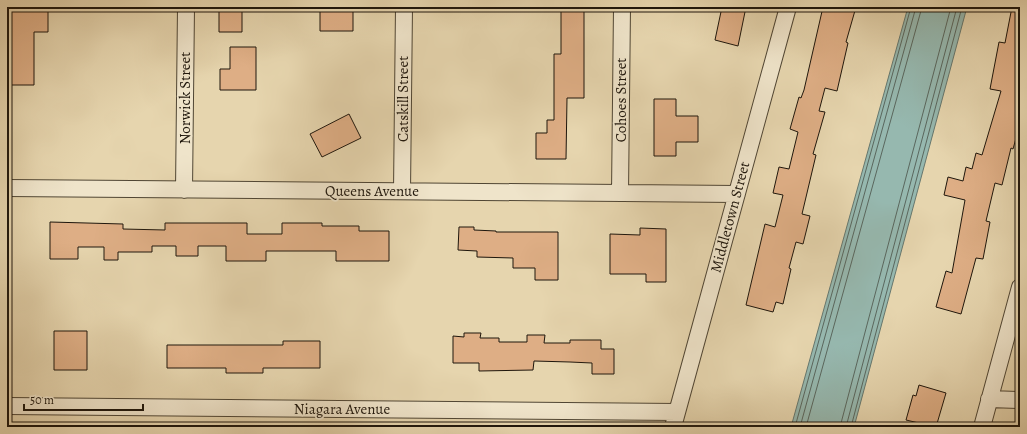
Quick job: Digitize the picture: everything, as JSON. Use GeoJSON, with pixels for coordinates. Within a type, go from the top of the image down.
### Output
{"type":"FeatureCollection","features":[{"type":"Feature","properties":{"kind":"street","name":"Norwick Street"},"geometry":{"type":"LineString","coordinates":[[184,190],[186,7]]}},
{"type":"Feature","properties":{"kind":"street","name":"Catskill Street"},"geometry":{"type":"LineString","coordinates":[[402,192],[404,7]]}},
{"type":"Feature","properties":{"kind":"street","name":"Cohoes Street"},"geometry":{"type":"LineString","coordinates":[[620,193],[622,7]]}},
{"type":"Feature","properties":{"kind":"street","name":"Middletown Street"},"geometry":{"type":"LineString","coordinates":[[673,427],[788,7]]}},
{"type":"Feature","properties":{"kind":"street","name":"Queens Avenue"},"geometry":{"type":"LineString","coordinates":[[7,188],[737,194]]}},
{"type":"Feature","properties":{"kind":"street"},"geometry":{"type":"LineString","coordinates":[[982,427],[1020,287]]}},
{"type":"Feature","properties":{"kind":"street"},"geometry":{"type":"LineString","coordinates":[[989,400],[1020,400]]}},
{"type":"Feature","properties":{"kind":"street","name":"Niagara Avenue"},"geometry":{"type":"LineString","coordinates":[[7,406],[677,412]]}},
{"type":"Feature","properties":{"kind":"water"},"geometry":{"type":"Polygon","coordinates":[[[908,7],[967,7],[854,427],[791,427],[908,7]]]}},
{"type":"Feature","properties":{"kind":"building"},"geometry":{"type":"Polygon","coordinates":[[[11,7],[48,7],[48,32],[34,32],[34,85],[7,85],[7,46],[11,46],[11,7]]]}},
{"type":"Feature","properties":{"kind":"building"},"geometry":{"type":"Polygon","coordinates":[[[219,7],[242,7],[242,32],[219,32],[219,7]]]}},
{"type":"Feature","properties":{"kind":"building"},"geometry":{"type":"Polygon","coordinates":[[[320,7],[353,7],[353,31],[320,31],[320,7]]]}},
{"type":"Feature","properties":{"kind":"building"},"geometry":{"type":"Polygon","coordinates":[[[561,7],[584,7],[584,98],[567,98],[566,159],[536,159],[536,133],[547,133],[547,120],[554,120],[554,54],[561,54],[561,7]]]}},
{"type":"Feature","properties":{"kind":"building"},"geometry":{"type":"Polygon","coordinates":[[[722,7],[746,7],[738,46],[715,40],[722,7]]]}},
{"type":"Feature","properties":{"kind":"building"},"geometry":{"type":"Polygon","coordinates":[[[823,7],[856,7],[846,42],[848,43],[837,91],[825,88],[819,111],[825,112],[813,154],[816,155],[802,214],[810,216],[803,244],[796,242],[789,268],[791,269],[783,304],[776,302],[773,312],[746,305],[765,224],[775,227],[783,195],[773,193],[779,167],[789,169],[798,132],[790,129],[799,97],[801,98],[804,90],[823,7]]]}},
{"type":"Feature","properties":{"kind":"building"},"geometry":{"type":"Polygon","coordinates":[[[1012,7],[1020,7],[1020,124],[1013,149],[1011,148],[1002,185],[995,183],[986,221],[990,222],[983,259],[976,258],[961,314],[936,307],[946,271],[952,273],[965,200],[944,195],[948,177],[963,181],[966,167],[972,169],[976,153],[982,155],[1001,91],[990,89],[999,42],[1005,43],[1012,7]]]}},
{"type":"Feature","properties":{"kind":"building"},"geometry":{"type":"Polygon","coordinates":[[[230,47],[256,47],[256,90],[220,90],[220,69],[230,69],[230,47]]]}},
{"type":"Feature","properties":{"kind":"building"},"geometry":{"type":"Polygon","coordinates":[[[654,99],[676,99],[676,116],[698,116],[698,142],[676,142],[676,156],[654,156],[654,99]]]}},
{"type":"Feature","properties":{"kind":"building"},"geometry":{"type":"Polygon","coordinates":[[[349,114],[361,138],[322,157],[310,134],[349,114]]]}},
{"type":"Feature","properties":{"kind":"building"},"geometry":{"type":"Polygon","coordinates":[[[50,222],[123,224],[123,229],[165,230],[165,223],[247,223],[247,234],[282,234],[282,223],[322,223],[322,226],[359,226],[359,231],[389,231],[389,261],[336,261],[336,251],[266,251],[266,261],[226,261],[226,246],[198,246],[198,256],[176,256],[176,246],[152,246],[152,252],[118,252],[118,260],[104,260],[104,247],[78,247],[78,259],[50,259],[50,222]]]}},
{"type":"Feature","properties":{"kind":"building"},"geometry":{"type":"Polygon","coordinates":[[[459,227],[474,227],[474,230],[496,232],[558,232],[558,280],[535,280],[535,268],[513,268],[513,258],[477,257],[477,251],[458,250],[459,227]]]}},
{"type":"Feature","properties":{"kind":"building"},"geometry":{"type":"Polygon","coordinates":[[[640,228],[666,229],[666,282],[646,282],[646,274],[610,274],[610,234],[640,235],[640,228]]]}},
{"type":"Feature","properties":{"kind":"building"},"geometry":{"type":"Polygon","coordinates":[[[54,331],[87,331],[87,370],[54,370],[54,331]]]}},
{"type":"Feature","properties":{"kind":"building"},"geometry":{"type":"Polygon","coordinates":[[[464,333],[481,333],[480,338],[499,338],[499,342],[527,342],[527,335],[545,335],[544,343],[570,343],[570,340],[601,340],[601,349],[614,349],[614,374],[592,374],[592,363],[534,361],[533,370],[479,371],[479,363],[453,363],[453,336],[464,337],[464,333]]]}},
{"type":"Feature","properties":{"kind":"building"},"geometry":{"type":"Polygon","coordinates":[[[283,341],[320,341],[320,368],[263,368],[263,373],[226,373],[226,368],[167,368],[167,345],[283,345],[283,341]]]}},
{"type":"Feature","properties":{"kind":"building"},"geometry":{"type":"Polygon","coordinates":[[[919,385],[946,393],[936,427],[906,420],[913,395],[916,396],[919,385]]]}}]}
